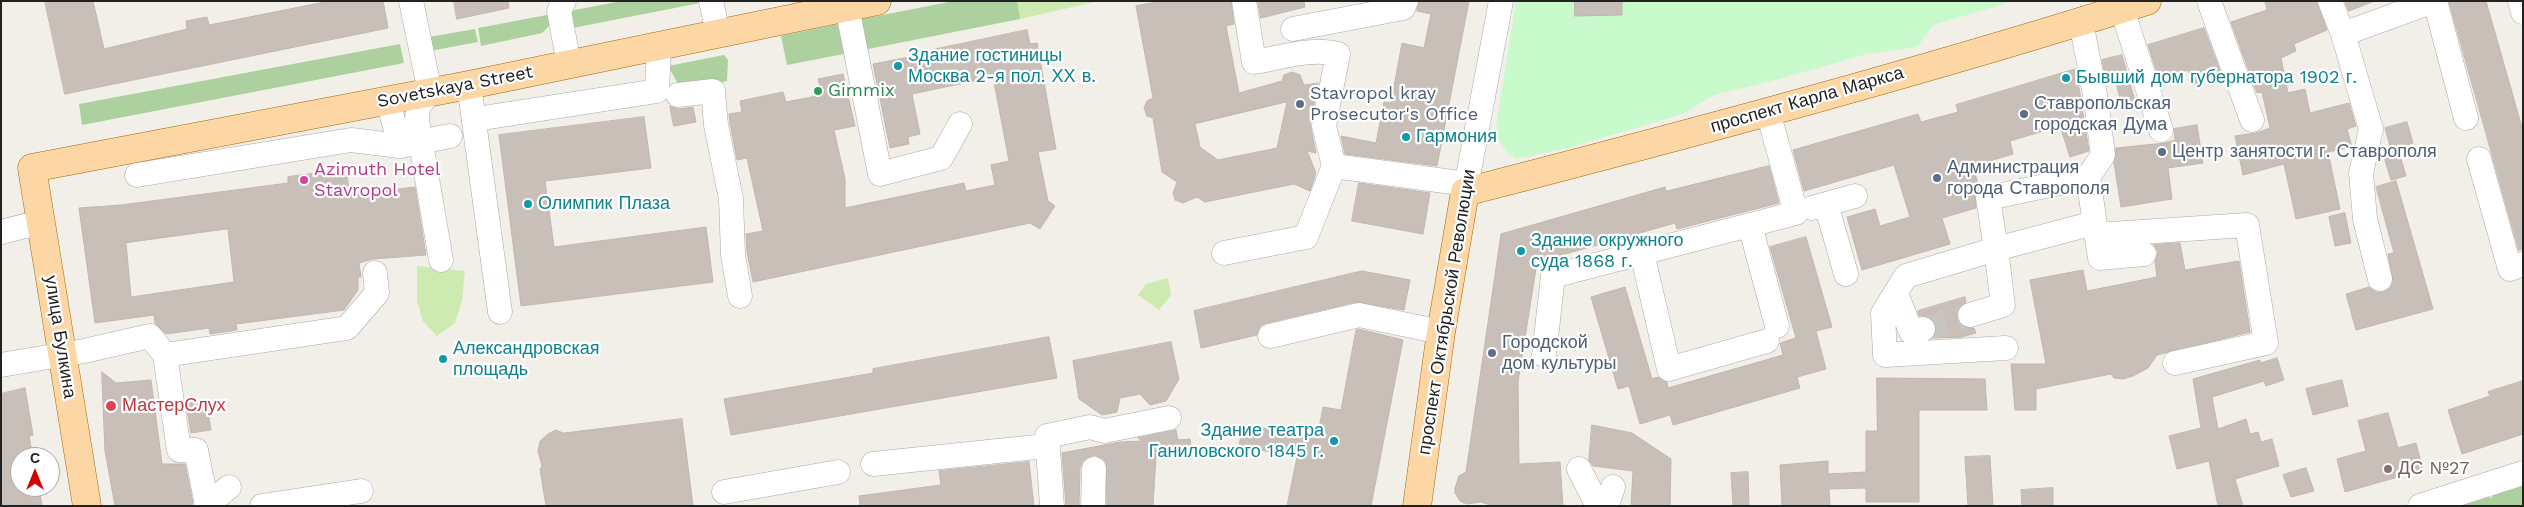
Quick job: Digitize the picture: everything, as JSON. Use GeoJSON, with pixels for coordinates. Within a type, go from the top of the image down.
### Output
{"type":"FeatureCollection","features":[{"type":"Feature","properties":{"kind":"main road","name":"Sovetskaya Street"},"geometry":{"type":"LineString","coordinates":[[32,168],[388,101],[569,64],[659,53],[718,34],[753,33],[847,7],[877,1]]}},
{"type":"Feature","properties":{"kind":"main road","name":"проспект Карла Маркса"},"geometry":{"type":"LineString","coordinates":[[1466,188],[1768,112],[2135,5]]}},
{"type":"Feature","properties":{"kind":"main road","name":"улица Булкина"},"geometry":{"type":"LineString","coordinates":[[32,168],[87,506]]}},
{"type":"Feature","properties":{"kind":"main road","name":"проспект Октябрьской Революции"},"geometry":{"type":"LineString","coordinates":[[1417,506],[1440,332],[1466,188]]}},
{"type":"Feature","properties":{"kind":"street"},"geometry":{"type":"LineString","coordinates":[[410,144],[418,106],[430,92],[411,1]]}},
{"type":"Feature","properties":{"kind":"street"},"geometry":{"type":"LineString","coordinates":[[711,1],[718,34]]}},
{"type":"Feature","properties":{"kind":"street"},"geometry":{"type":"LineString","coordinates":[[1224,253],[1306,237],[1334,166],[1324,126],[1338,54],[1330,52],[1306,54],[1254,62],[1244,1]]}},
{"type":"Feature","properties":{"kind":"street"},"geometry":{"type":"LineString","coordinates":[[1293,29],[1403,8],[1406,1]]}},
{"type":"Feature","properties":{"kind":"street","name":"проспект Октябрьской Революции"},"geometry":{"type":"LineString","coordinates":[[1466,188],[1502,1]]}},
{"type":"Feature","properties":{"kind":"street"},"geometry":{"type":"LineString","coordinates":[[2209,1],[2252,120]]}},
{"type":"Feature","properties":{"kind":"street"},"geometry":{"type":"LineString","coordinates":[[2330,1],[2343,34],[2371,128],[2361,173],[2364,219],[2380,279]]}},
{"type":"Feature","properties":{"kind":"street"},"geometry":{"type":"LineString","coordinates":[[2343,34],[2434,1],[2466,118]]}},
{"type":"Feature","properties":{"kind":"street"},"geometry":{"type":"LineString","coordinates":[[2520,1],[2523,12]]}},
{"type":"Feature","properties":{"kind":"street"},"geometry":{"type":"LineString","coordinates":[[558,4],[569,64]]}},
{"type":"Feature","properties":{"kind":"street"},"geometry":{"type":"LineString","coordinates":[[2135,5],[2160,130]]}},
{"type":"Feature","properties":{"kind":"street"},"geometry":{"type":"LineString","coordinates":[[847,7],[880,174],[941,158],[960,124]]}},
{"type":"Feature","properties":{"kind":"street"},"geometry":{"type":"LineString","coordinates":[[2081,22],[2096,100],[2103,155],[2088,177],[2100,258],[2144,254]]}},
{"type":"Feature","properties":{"kind":"street"},"geometry":{"type":"LineString","coordinates":[[659,53],[679,97],[713,91],[716,125],[731,199],[733,255],[740,296]]}},
{"type":"Feature","properties":{"kind":"street"},"geometry":{"type":"LineString","coordinates":[[476,119],[657,91],[659,53]]}},
{"type":"Feature","properties":{"kind":"street"},"geometry":{"type":"LineString","coordinates":[[469,85],[476,119],[500,312]]}},
{"type":"Feature","properties":{"kind":"street"},"geometry":{"type":"LineString","coordinates":[[388,101],[410,144],[441,260]]}},
{"type":"Feature","properties":{"kind":"street"},"geometry":{"type":"LineString","coordinates":[[1768,112],[1796,213]]}},
{"type":"Feature","properties":{"kind":"street"},"geometry":{"type":"LineString","coordinates":[[137,174],[351,140],[410,144],[450,136]]}},
{"type":"Feature","properties":{"kind":"street"},"geometry":{"type":"LineString","coordinates":[[2479,159],[2510,268],[2523,264]]}},
{"type":"Feature","properties":{"kind":"street"},"geometry":{"type":"LineString","coordinates":[[1334,166],[1466,188]]}},
{"type":"Feature","properties":{"kind":"street"},"geometry":{"type":"LineString","coordinates":[[1970,314],[2003,304],[1988,198],[2088,177]]}},
{"type":"Feature","properties":{"kind":"street"},"geometry":{"type":"LineString","coordinates":[[1544,355],[1553,276],[1855,196]]}},
{"type":"Feature","properties":{"kind":"street"},"geometry":{"type":"LineString","coordinates":[[1826,204],[1846,274]]}},
{"type":"Feature","properties":{"kind":"street"},"geometry":{"type":"LineString","coordinates":[[1,232],[41,222]]}},
{"type":"Feature","properties":{"kind":"street"},"geometry":{"type":"LineString","coordinates":[[1642,253],[1669,369],[1772,333],[1750,225]]}},
{"type":"Feature","properties":{"kind":"street"},"geometry":{"type":"LineString","coordinates":[[2006,348],[1885,355],[1884,313],[1906,276],[1996,249],[2095,228],[2247,226],[2266,343],[2174,364]]}},
{"type":"Feature","properties":{"kind":"street"},"geometry":{"type":"LineString","coordinates":[[164,355],[347,328],[377,293],[375,273]]}},
{"type":"Feature","properties":{"kind":"street"},"geometry":{"type":"LineString","coordinates":[[1896,292],[1911,332],[1923,329]]}},
{"type":"Feature","properties":{"kind":"street"},"geometry":{"type":"LineString","coordinates":[[1270,336],[1359,314],[1440,332]]}},
{"type":"Feature","properties":{"kind":"street"},"geometry":{"type":"LineString","coordinates":[[1,365],[150,336],[164,355],[180,450],[196,450],[206,505],[229,487]]}},
{"type":"Feature","properties":{"kind":"street"},"geometry":{"type":"LineString","coordinates":[[164,355],[211,360]]}},
{"type":"Feature","properties":{"kind":"street"},"geometry":{"type":"LineString","coordinates":[[1052,506],[1046,436],[1090,427],[1104,431],[1169,418]]}},
{"type":"Feature","properties":{"kind":"street"},"geometry":{"type":"LineString","coordinates":[[873,464],[1046,446]]}},
{"type":"Feature","properties":{"kind":"street"},"geometry":{"type":"LineString","coordinates":[[1579,469],[1598,506]]}},
{"type":"Feature","properties":{"kind":"street"},"geometry":{"type":"LineString","coordinates":[[1093,506],[1094,470]]}},
{"type":"Feature","properties":{"kind":"street"},"geometry":{"type":"LineString","coordinates":[[724,495],[838,472]]}},
{"type":"Feature","properties":{"kind":"street"},"geometry":{"type":"LineString","coordinates":[[2420,506],[2523,472]]}},
{"type":"Feature","properties":{"kind":"street"},"geometry":{"type":"LineString","coordinates":[[262,506],[361,491]]}},
{"type":"Feature","properties":{"kind":"green space"},"geometry":{"type":"Polygon","coordinates":[[[621,1],[705,2],[573,28],[570,11],[621,1]]]}},
{"type":"Feature","properties":{"kind":"green space"},"geometry":{"type":"Polygon","coordinates":[[[954,1],[1017,1],[1020,19],[858,51],[852,21],[954,1]]]}},
{"type":"Feature","properties":{"kind":"green space"},"geometry":{"type":"Polygon","coordinates":[[[1016,1],[1099,1],[1020,19],[1016,1]]]}},
{"type":"Feature","properties":{"kind":"green space"},"geometry":{"type":"Polygon","coordinates":[[[1516,1],[2014,1],[1933,25],[1918,46],[1867,54],[1714,95],[1683,114],[1567,148],[1516,159],[1502,145],[1496,127],[1516,1]]]}},
{"type":"Feature","properties":{"kind":"green space"},"geometry":{"type":"Polygon","coordinates":[[[552,14],[550,25],[542,33],[481,46],[478,28],[552,14]]]}},
{"type":"Feature","properties":{"kind":"green space"},"geometry":{"type":"Polygon","coordinates":[[[848,22],[854,52],[787,65],[781,36],[848,22]]]}},
{"type":"Feature","properties":{"kind":"green space"},"geometry":{"type":"Polygon","coordinates":[[[475,29],[478,42],[435,50],[430,48],[423,38],[475,29]]]}},
{"type":"Feature","properties":{"kind":"green space"},"geometry":{"type":"Polygon","coordinates":[[[400,44],[404,63],[82,125],[79,104],[400,44]]]}},
{"type":"Feature","properties":{"kind":"green space"},"geometry":{"type":"Polygon","coordinates":[[[724,55],[728,60],[727,81],[709,86],[681,89],[668,66],[724,55]]]}},
{"type":"Feature","properties":{"kind":"green space"},"geometry":{"type":"Polygon","coordinates":[[[417,266],[465,271],[462,300],[455,323],[437,336],[423,321],[417,301],[417,266]]]}},
{"type":"Feature","properties":{"kind":"green space"},"geometry":{"type":"Polygon","coordinates":[[[1168,278],[1171,295],[1159,310],[1138,295],[1146,284],[1168,278]]]}},
{"type":"Feature","properties":{"kind":"green space"},"geometry":{"type":"Polygon","coordinates":[[[2523,480],[2523,506],[2442,506],[2479,493],[2491,498],[2500,486],[2523,480]]]}},
{"type":"Feature","properties":{"kind":"building"},"geometry":{"type":"Polygon","coordinates":[[[45,1],[93,1],[104,49],[187,29],[186,21],[207,17],[209,25],[330,1],[383,1],[388,28],[65,94],[45,1]]]}},
{"type":"Feature","properties":{"kind":"building"},"geometry":{"type":"Polygon","coordinates":[[[454,1],[508,1],[509,8],[457,19],[454,1]]]}},
{"type":"Feature","properties":{"kind":"building"},"geometry":{"type":"Polygon","coordinates":[[[1162,1],[1231,1],[1234,24],[1226,26],[1239,93],[1282,81],[1284,75],[1292,72],[1300,75],[1304,85],[1318,83],[1310,124],[1316,153],[1307,151],[1316,173],[1310,191],[1294,184],[1205,202],[1197,197],[1183,203],[1175,200],[1173,193],[1177,182],[1162,172],[1153,118],[1147,116],[1144,108],[1147,101],[1153,98],[1136,6],[1162,1]],[[1287,102],[1195,124],[1200,147],[1218,160],[1277,148],[1287,102]]]}},
{"type":"Feature","properties":{"kind":"building"},"geometry":{"type":"Polygon","coordinates":[[[1258,1],[1304,1],[1305,7],[1261,18],[1258,1]]]}},
{"type":"Feature","properties":{"kind":"building"},"geometry":{"type":"Polygon","coordinates":[[[1419,1],[1469,1],[1437,166],[1345,154],[1341,136],[1376,143],[1384,102],[1391,103],[1402,43],[1424,48],[1431,14],[1417,11],[1419,1]]]}},
{"type":"Feature","properties":{"kind":"building"},"geometry":{"type":"Polygon","coordinates":[[[1575,1],[1622,1],[1622,15],[1575,16],[1575,1]]]}},
{"type":"Feature","properties":{"kind":"building"},"geometry":{"type":"Polygon","coordinates":[[[2265,1],[2317,1],[2327,30],[2294,44],[2296,51],[2281,58],[2288,93],[2305,89],[2310,113],[2349,103],[2356,126],[2347,129],[2352,147],[2328,152],[2340,209],[2296,219],[2284,164],[2243,175],[2235,136],[2256,133],[2270,128],[2262,92],[2257,93],[2231,22],[2267,10],[2265,1]]]}},
{"type":"Feature","properties":{"kind":"building"},"geometry":{"type":"Polygon","coordinates":[[[2345,1],[2371,1],[2372,2],[2349,11],[2345,1]]]}},
{"type":"Feature","properties":{"kind":"building"},"geometry":{"type":"Polygon","coordinates":[[[2449,1],[2486,1],[2523,131],[2523,249],[2519,250],[2449,1]]]}},
{"type":"Feature","properties":{"kind":"building"},"geometry":{"type":"Polygon","coordinates":[[[2204,28],[2222,76],[2193,85],[2188,70],[2159,79],[2148,45],[2204,28]]]}},
{"type":"Feature","properties":{"kind":"building"},"geometry":{"type":"Polygon","coordinates":[[[1027,30],[1030,44],[1037,43],[1056,149],[1038,152],[1048,201],[1055,206],[1040,229],[1030,223],[753,282],[747,252],[746,234],[763,231],[747,158],[737,160],[730,123],[729,114],[742,112],[740,101],[783,92],[786,102],[817,96],[815,89],[820,87],[818,79],[843,74],[855,126],[834,130],[845,179],[845,208],[964,183],[966,191],[995,185],[991,165],[1009,161],[993,77],[912,94],[920,134],[908,137],[909,144],[890,148],[873,64],[1027,30]]]}},
{"type":"Feature","properties":{"kind":"building"},"geometry":{"type":"Polygon","coordinates":[[[2122,55],[2137,108],[2123,111],[2116,82],[2107,84],[2102,60],[2122,55]]]}},
{"type":"Feature","properties":{"kind":"building","name":"Администрация города Ставрополя"},"geometry":{"type":"Polygon","coordinates":[[[2076,69],[2089,151],[2070,157],[2060,126],[2010,141],[2013,154],[1973,166],[1979,188],[1975,194],[1976,208],[1942,218],[1950,244],[1862,270],[1847,217],[1875,209],[1880,226],[1910,217],[1894,165],[1804,191],[1793,150],[1918,114],[1921,122],[1958,112],[1956,105],[2076,69]]]}},
{"type":"Feature","properties":{"kind":"building"},"geometry":{"type":"Polygon","coordinates":[[[670,106],[679,109],[693,107],[696,122],[674,126],[670,106]]]}},
{"type":"Feature","properties":{"kind":"building","name":"Олимпик Плаза"},"geometry":{"type":"Polygon","coordinates":[[[644,117],[651,168],[545,181],[554,247],[706,227],[713,282],[521,306],[499,135],[644,117]]]}},
{"type":"Feature","properties":{"kind":"building"},"geometry":{"type":"Polygon","coordinates":[[[2407,122],[2413,143],[2391,150],[2385,128],[2407,122]]]}},
{"type":"Feature","properties":{"kind":"building"},"geometry":{"type":"Polygon","coordinates":[[[2197,125],[2203,163],[2168,168],[2172,199],[2121,207],[2114,163],[2116,148],[2165,143],[2175,140],[2174,129],[2197,125]]]}},
{"type":"Feature","properties":{"kind":"building"},"geometry":{"type":"Polygon","coordinates":[[[2399,152],[2406,176],[2391,180],[2384,157],[2399,152]]]}},
{"type":"Feature","properties":{"kind":"building"},"geometry":{"type":"Polygon","coordinates":[[[1769,166],[1779,203],[1677,229],[1675,223],[1537,262],[1518,382],[1519,464],[1560,462],[1563,506],[1493,506],[1481,502],[1467,504],[1460,501],[1455,493],[1455,488],[1459,476],[1466,472],[1501,234],[1665,187],[1666,191],[1769,166]]]}},
{"type":"Feature","properties":{"kind":"building"},"geometry":{"type":"Polygon","coordinates":[[[326,172],[326,177],[347,175],[350,195],[415,187],[426,255],[373,259],[359,263],[361,277],[358,277],[358,290],[344,310],[236,324],[237,330],[210,334],[209,328],[166,334],[155,323],[154,315],[95,323],[79,208],[121,205],[288,183],[288,177],[326,172]],[[228,229],[126,243],[131,297],[234,282],[228,229]]]}},
{"type":"Feature","properties":{"kind":"building"},"geometry":{"type":"Polygon","coordinates":[[[2396,181],[2433,309],[2356,330],[2346,294],[2369,287],[2376,292],[2383,292],[2390,288],[2393,282],[2388,254],[2394,253],[2376,187],[2396,181]]]}},
{"type":"Feature","properties":{"kind":"building"},"geometry":{"type":"Polygon","coordinates":[[[1359,183],[1430,193],[1423,234],[1352,221],[1359,183]]]}},
{"type":"Feature","properties":{"kind":"building"},"geometry":{"type":"Polygon","coordinates":[[[2345,213],[2351,243],[2335,246],[2329,217],[2345,213]]]}},
{"type":"Feature","properties":{"kind":"building"},"geometry":{"type":"Polygon","coordinates":[[[1806,237],[1832,327],[1816,331],[1826,369],[1797,377],[1800,388],[1673,425],[1670,415],[1640,424],[1629,386],[1618,389],[1591,297],[1625,287],[1652,379],[1658,377],[1667,382],[1668,388],[1783,355],[1780,343],[1796,338],[1770,247],[1806,237]]]}},
{"type":"Feature","properties":{"kind":"building"},"geometry":{"type":"Polygon","coordinates":[[[2180,243],[2185,270],[2239,261],[2250,332],[2157,355],[2148,368],[2123,379],[2114,378],[2111,374],[2036,389],[2036,410],[2015,410],[2011,364],[2046,364],[2030,280],[2083,270],[2087,291],[2157,277],[2155,261],[2158,252],[2154,245],[2180,243]]]}},
{"type":"Feature","properties":{"kind":"building"},"geometry":{"type":"Polygon","coordinates":[[[1362,271],[1410,280],[1404,310],[1356,302],[1267,323],[1260,326],[1257,335],[1201,348],[1194,311],[1362,271]]]}},
{"type":"Feature","properties":{"kind":"building"},"geometry":{"type":"Polygon","coordinates":[[[1965,297],[1966,302],[1957,311],[1957,319],[1966,328],[1974,328],[1976,333],[1962,337],[1933,338],[1936,332],[1936,325],[1927,316],[1919,316],[1918,311],[1965,297]]]}},
{"type":"Feature","properties":{"kind":"building"},"geometry":{"type":"Polygon","coordinates":[[[1359,329],[1403,340],[1371,506],[1287,506],[1297,457],[1239,446],[1243,424],[1317,439],[1323,407],[1341,410],[1356,330],[1359,329]]]}},
{"type":"Feature","properties":{"kind":"building"},"geometry":{"type":"Polygon","coordinates":[[[1049,337],[1057,378],[731,435],[724,399],[873,373],[873,369],[1049,337]]]}},
{"type":"Feature","properties":{"kind":"building"},"geometry":{"type":"Polygon","coordinates":[[[1171,342],[1179,379],[1166,401],[1150,405],[1140,394],[1120,398],[1117,412],[1102,415],[1079,399],[1073,361],[1171,342]]]}},
{"type":"Feature","properties":{"kind":"building"},"geometry":{"type":"Polygon","coordinates":[[[2277,358],[2284,380],[2266,386],[2264,381],[2212,397],[2218,429],[2246,419],[2250,434],[2258,432],[2261,442],[2272,439],[2279,466],[2235,479],[2243,506],[2218,506],[2209,461],[2177,469],[2169,436],[2201,428],[2193,379],[2260,360],[2260,363],[2277,358]]]}},
{"type":"Feature","properties":{"kind":"building"},"geometry":{"type":"Polygon","coordinates":[[[102,372],[116,383],[151,380],[162,464],[185,464],[193,503],[191,506],[115,506],[105,451],[102,372]]]}},
{"type":"Feature","properties":{"kind":"building"},"geometry":{"type":"Polygon","coordinates":[[[1877,378],[1985,379],[1987,410],[1919,410],[1919,502],[1866,502],[1866,488],[1829,489],[1830,506],[1782,506],[1780,465],[1828,461],[1828,474],[1866,472],[1866,431],[1877,431],[1877,378]]]}},
{"type":"Feature","properties":{"kind":"building"},"geometry":{"type":"Polygon","coordinates":[[[2342,380],[2348,406],[2313,415],[2306,389],[2342,380]]]}},
{"type":"Feature","properties":{"kind":"building"},"geometry":{"type":"Polygon","coordinates":[[[2523,381],[2523,434],[2462,454],[2448,410],[2490,396],[2488,392],[2523,381]]]}},
{"type":"Feature","properties":{"kind":"building"},"geometry":{"type":"Polygon","coordinates":[[[25,388],[33,435],[29,436],[31,447],[10,447],[10,497],[41,497],[42,506],[1,506],[1,394],[25,388]]]}},
{"type":"Feature","properties":{"kind":"building"},"geometry":{"type":"Polygon","coordinates":[[[206,400],[211,430],[191,433],[186,403],[206,400]]]}},
{"type":"Feature","properties":{"kind":"building"},"geometry":{"type":"Polygon","coordinates":[[[2388,413],[2398,448],[2416,443],[2423,470],[2345,492],[2337,459],[2366,451],[2358,421],[2388,413]]]}},
{"type":"Feature","properties":{"kind":"building"},"geometry":{"type":"Polygon","coordinates":[[[682,419],[693,506],[546,506],[540,469],[542,466],[538,451],[540,441],[548,434],[556,430],[563,433],[682,419]]]}},
{"type":"Feature","properties":{"kind":"building"},"geometry":{"type":"Polygon","coordinates":[[[1592,425],[1632,433],[1671,459],[1670,506],[1631,506],[1633,471],[1593,466],[1589,460],[1592,425]]]}},
{"type":"Feature","properties":{"kind":"building"},"geometry":{"type":"Polygon","coordinates":[[[1176,430],[1178,440],[1190,439],[1191,448],[1156,455],[1153,506],[1107,506],[1106,463],[1102,458],[1094,455],[1083,461],[1080,468],[1079,506],[1066,506],[1062,453],[1120,442],[1142,441],[1138,438],[1176,430]]]}},
{"type":"Feature","properties":{"kind":"building"},"geometry":{"type":"Polygon","coordinates":[[[1990,456],[1993,506],[1968,506],[1965,457],[1990,456]]]}},
{"type":"Feature","properties":{"kind":"building"},"geometry":{"type":"Polygon","coordinates":[[[1029,462],[1034,506],[860,506],[859,496],[941,485],[939,471],[1029,462]]]}},
{"type":"Feature","properties":{"kind":"building"},"geometry":{"type":"Polygon","coordinates":[[[2306,468],[2314,491],[2291,497],[2283,475],[2306,468]]]}},
{"type":"Feature","properties":{"kind":"building"},"geometry":{"type":"Polygon","coordinates":[[[1748,472],[1749,506],[1733,506],[1731,473],[1748,472]]]}},
{"type":"Feature","properties":{"kind":"building"},"geometry":{"type":"Polygon","coordinates":[[[2053,488],[2053,506],[2022,506],[2021,490],[2053,488]]]}},
{"type":"Feature","properties":{"kind":"tunnel"},"geometry":{"type":"LineString","coordinates":[[1923,329],[1970,315]]}},
{"type":"Feature","properties":{"kind":"place","name":"Здание гостиницы Москва 2-я пол. ХХ в."},"geometry":{"type":"Point","coordinates":[898,66]}},
{"type":"Feature","properties":{"kind":"place","name":"Бывший дом губернатора 1902 г."},"geometry":{"type":"Point","coordinates":[2066,78]}},
{"type":"Feature","properties":{"kind":"place","name":"Gimmix"},"geometry":{"type":"Point","coordinates":[818,91]}},
{"type":"Feature","properties":{"kind":"place","name":"Stavropol kray Prosecutor's Office"},"geometry":{"type":"Point","coordinates":[1300,104]}},
{"type":"Feature","properties":{"kind":"place","name":"Ставропольская городская Дума"},"geometry":{"type":"Point","coordinates":[2024,114]}},
{"type":"Feature","properties":{"kind":"place","name":"Гармония"},"geometry":{"type":"Point","coordinates":[1406,137]}},
{"type":"Feature","properties":{"kind":"place","name":"Центр занятости г. Ставрополя"},"geometry":{"type":"Point","coordinates":[2162,152]}},
{"type":"Feature","properties":{"kind":"place","name":"Администрация города Ставрополя"},"geometry":{"type":"Point","coordinates":[1937,178]}},
{"type":"Feature","properties":{"kind":"place","name":"Azimuth Hotel Stavropol"},"geometry":{"type":"Point","coordinates":[304,180]}},
{"type":"Feature","properties":{"kind":"place","name":"Олимпик Плаза"},"geometry":{"type":"Point","coordinates":[528,204]}},
{"type":"Feature","properties":{"kind":"place","name":"Здание окружного суда 1868 г."},"geometry":{"type":"Point","coordinates":[1521,251]}},
{"type":"Feature","properties":{"kind":"place","name":"Городской дом культуры"},"geometry":{"type":"Point","coordinates":[1492,353]}},
{"type":"Feature","properties":{"kind":"place","name":"Александровская площадь"},"geometry":{"type":"Point","coordinates":[443,359]}},
{"type":"Feature","properties":{"kind":"place","name":"МастерСлух"},"geometry":{"type":"Point","coordinates":[111,406]}},
{"type":"Feature","properties":{"kind":"place","name":"Здание театра Ганиловского 1845 г."},"geometry":{"type":"Point","coordinates":[1334,441]}},
{"type":"Feature","properties":{"kind":"place","name":"ДС №27"},"geometry":{"type":"Point","coordinates":[2388,469]}}]}
